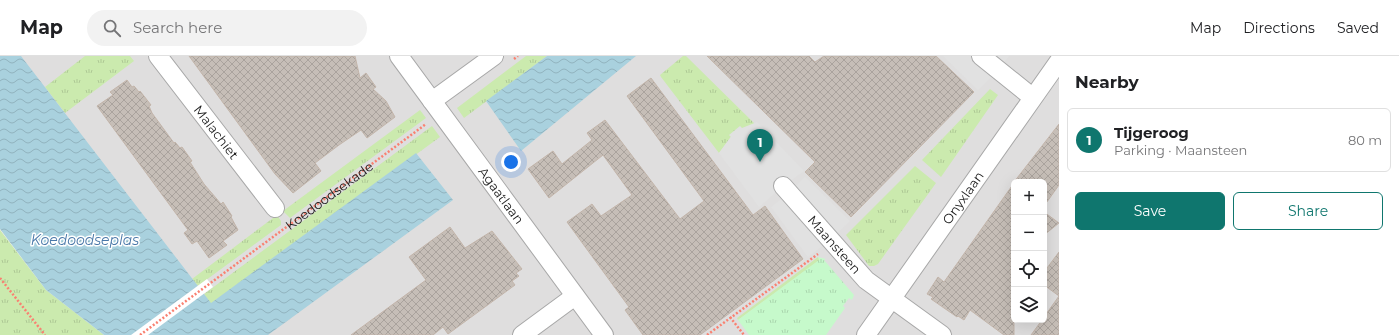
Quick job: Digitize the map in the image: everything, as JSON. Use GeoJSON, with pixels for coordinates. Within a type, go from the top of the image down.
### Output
{"type":"FeatureCollection","features":[{"type":"Feature","properties":{"kind":"street","name":"Malachiet"},"geometry":{"type":"LineString","coordinates":[[158,56],[276,208]]}},
{"type":"Feature","properties":{"kind":"street","name":"Agaatlaan"},"geometry":{"type":"LineString","coordinates":[[399,56],[604,335]]}},
{"type":"Feature","properties":{"kind":"street"},"geometry":{"type":"LineString","coordinates":[[437,107],[494,56]]}},
{"type":"Feature","properties":{"kind":"street"},"geometry":{"type":"LineString","coordinates":[[981,56],[1032,97]]}},
{"type":"Feature","properties":{"kind":"street","name":"Onyxlaan"},"geometry":{"type":"LineString","coordinates":[[866,335],[1032,97],[1059,61]]}},
{"type":"Feature","properties":{"kind":"street","name":"Maansteen"},"geometry":{"type":"LineString","coordinates":[[783,186],[866,280],[942,335]]}},
{"type":"Feature","properties":{"kind":"street"},"geometry":{"type":"LineString","coordinates":[[522,335],[575,296]]}},
{"type":"Feature","properties":{"kind":"path"},"geometry":{"type":"LineString","coordinates":[[512,61],[518,56]]}},
{"type":"Feature","properties":{"kind":"path","name":"Koedoodsekade"},"geometry":{"type":"LineString","coordinates":[[140,335],[210,283],[437,107]]}},
{"type":"Feature","properties":{"kind":"path"},"geometry":{"type":"LineString","coordinates":[[707,335],[832,243]]}},
{"type":"Feature","properties":{"kind":"path"},"geometry":{"type":"LineString","coordinates":[[0,278],[45,335]]}},
{"type":"Feature","properties":{"kind":"path"},"geometry":{"type":"LineString","coordinates":[[730,317],[744,335]]}},
{"type":"Feature","properties":{"kind":"shaded area"},"geometry":{"type":"Polygon","coordinates":[[[0,56],[1059,56],[1059,335],[183,335],[0,56]]]}},
{"type":"Feature","properties":{"kind":"shaded area"},"geometry":{"type":"Polygon","coordinates":[[[943,56],[1009,56],[998,70],[978,90],[943,56]]]}},
{"type":"Feature","properties":{"kind":"shaded area"},"geometry":{"type":"Polygon","coordinates":[[[757,122],[804,171],[783,186],[759,207],[719,153],[731,137],[729,135],[740,126],[742,128],[757,122]]]}},
{"type":"Feature","properties":{"kind":"shaded area"},"geometry":{"type":"Polygon","coordinates":[[[805,177],[850,221],[830,240],[808,257],[771,207],[789,193],[805,177]]]}},
{"type":"Feature","properties":{"kind":"green space"},"geometry":{"type":"Polygon","coordinates":[[[85,56],[130,56],[134,61],[65,113],[45,87],[85,56]]]}},
{"type":"Feature","properties":{"kind":"green space"},"geometry":{"type":"Polygon","coordinates":[[[526,56],[547,56],[464,118],[457,108],[526,56]]]}},
{"type":"Feature","properties":{"kind":"green space"},"geometry":{"type":"Polygon","coordinates":[[[683,56],[686,56],[755,124],[735,131],[719,153],[660,75],[683,56]]]}},
{"type":"Feature","properties":{"kind":"green space"},"geometry":{"type":"Polygon","coordinates":[[[990,89],[998,95],[941,177],[922,160],[990,89]]]}},
{"type":"Feature","properties":{"kind":"green space"},"geometry":{"type":"Polygon","coordinates":[[[420,110],[426,118],[290,218],[283,211],[420,110]]]}},
{"type":"Feature","properties":{"kind":"green space"},"geometry":{"type":"Polygon","coordinates":[[[432,126],[440,137],[211,304],[204,294],[432,126]]]}},
{"type":"Feature","properties":{"kind":"green space"},"geometry":{"type":"Polygon","coordinates":[[[915,166],[936,183],[878,264],[869,266],[846,235],[915,166]]]}},
{"type":"Feature","properties":{"kind":"green space"},"geometry":{"type":"Polygon","coordinates":[[[277,215],[281,221],[281,225],[198,286],[192,279],[277,215]]]}},
{"type":"Feature","properties":{"kind":"green space"},"geometry":{"type":"Polygon","coordinates":[[[0,230],[46,290],[104,335],[0,335],[0,230]]]}},
{"type":"Feature","properties":{"kind":"green space"},"geometry":{"type":"Polygon","coordinates":[[[818,257],[820,260],[738,320],[737,318],[818,257]]]}},
{"type":"Feature","properties":{"kind":"green space"},"geometry":{"type":"Polygon","coordinates":[[[818,257],[826,259],[824,260],[854,295],[852,300],[849,298],[843,306],[845,308],[826,335],[749,335],[738,320],[819,260],[818,257]]]}},
{"type":"Feature","properties":{"kind":"water","name":"Koedoodseplas"},"geometry":{"type":"Polygon","coordinates":[[[0,56],[21,56],[211,303],[416,153],[453,200],[268,335],[104,335],[46,290],[0,229],[0,56]]]}},
{"type":"Feature","properties":{"kind":"water"},"geometry":{"type":"Polygon","coordinates":[[[547,56],[636,56],[521,151],[486,101],[547,56]]]}},
{"type":"Feature","properties":{"kind":"pier"},"geometry":{"type":"Polygon","coordinates":[[[207,279],[213,287],[148,335],[131,335],[207,279]]]}},
{"type":"Feature","properties":{"kind":"building"},"geometry":{"type":"Polygon","coordinates":[[[189,56],[355,56],[360,78],[366,73],[376,87],[373,89],[386,101],[395,117],[367,138],[361,130],[339,145],[315,163],[321,171],[293,193],[275,174],[189,56]]]}},
{"type":"Feature","properties":{"kind":"building"},"geometry":{"type":"Polygon","coordinates":[[[707,56],[809,56],[815,62],[824,56],[936,56],[974,92],[851,217],[805,172],[815,162],[707,56]]]}},
{"type":"Feature","properties":{"kind":"building"},"geometry":{"type":"Polygon","coordinates":[[[651,78],[753,215],[765,206],[803,259],[700,335],[643,335],[625,310],[629,307],[567,222],[592,204],[601,216],[632,195],[603,155],[549,198],[528,169],[553,151],[562,164],[592,140],[587,133],[605,120],[680,219],[704,201],[627,96],[651,78]]]}},
{"type":"Feature","properties":{"kind":"building"},"geometry":{"type":"Polygon","coordinates":[[[127,80],[132,87],[134,86],[139,92],[140,91],[151,105],[149,106],[152,113],[174,143],[175,142],[180,148],[182,147],[192,161],[190,162],[204,184],[221,204],[223,202],[232,216],[231,217],[238,230],[223,241],[227,245],[209,258],[197,241],[192,244],[184,233],[188,230],[97,106],[113,95],[110,92],[127,80]]]}},
{"type":"Feature","properties":{"kind":"building"},"geometry":{"type":"Polygon","coordinates":[[[1059,124],[1059,185],[1047,202],[1047,179],[1016,179],[1059,124]]]}},
{"type":"Feature","properties":{"kind":"building"},"geometry":{"type":"Polygon","coordinates":[[[1011,187],[1011,323],[1014,323],[1014,335],[1004,335],[970,310],[964,320],[958,316],[957,317],[931,299],[933,297],[927,294],[938,277],[944,282],[1011,187]]]}},
{"type":"Feature","properties":{"kind":"building"},"geometry":{"type":"Polygon","coordinates":[[[1047,214],[1059,223],[1047,233],[1047,214]]]}},
{"type":"Feature","properties":{"kind":"building"},"geometry":{"type":"Polygon","coordinates":[[[450,227],[465,248],[492,231],[522,269],[516,273],[519,276],[512,281],[515,285],[448,334],[443,327],[433,335],[351,335],[426,280],[409,257],[450,227]]]}},
{"type":"Feature","properties":{"kind":"building"},"geometry":{"type":"Polygon","coordinates":[[[1059,252],[1059,296],[1047,287],[1047,268],[1059,252]]]}},
{"type":"Feature","properties":{"kind":"building"},"geometry":{"type":"Polygon","coordinates":[[[1059,296],[1059,335],[1031,335],[1040,323],[1047,323],[1047,313],[1059,296]]]}},
{"type":"Feature","properties":{"kind":"place","name":"Tijgeroog"},"geometry":{"type":"Point","coordinates":[760,162]}}]}
